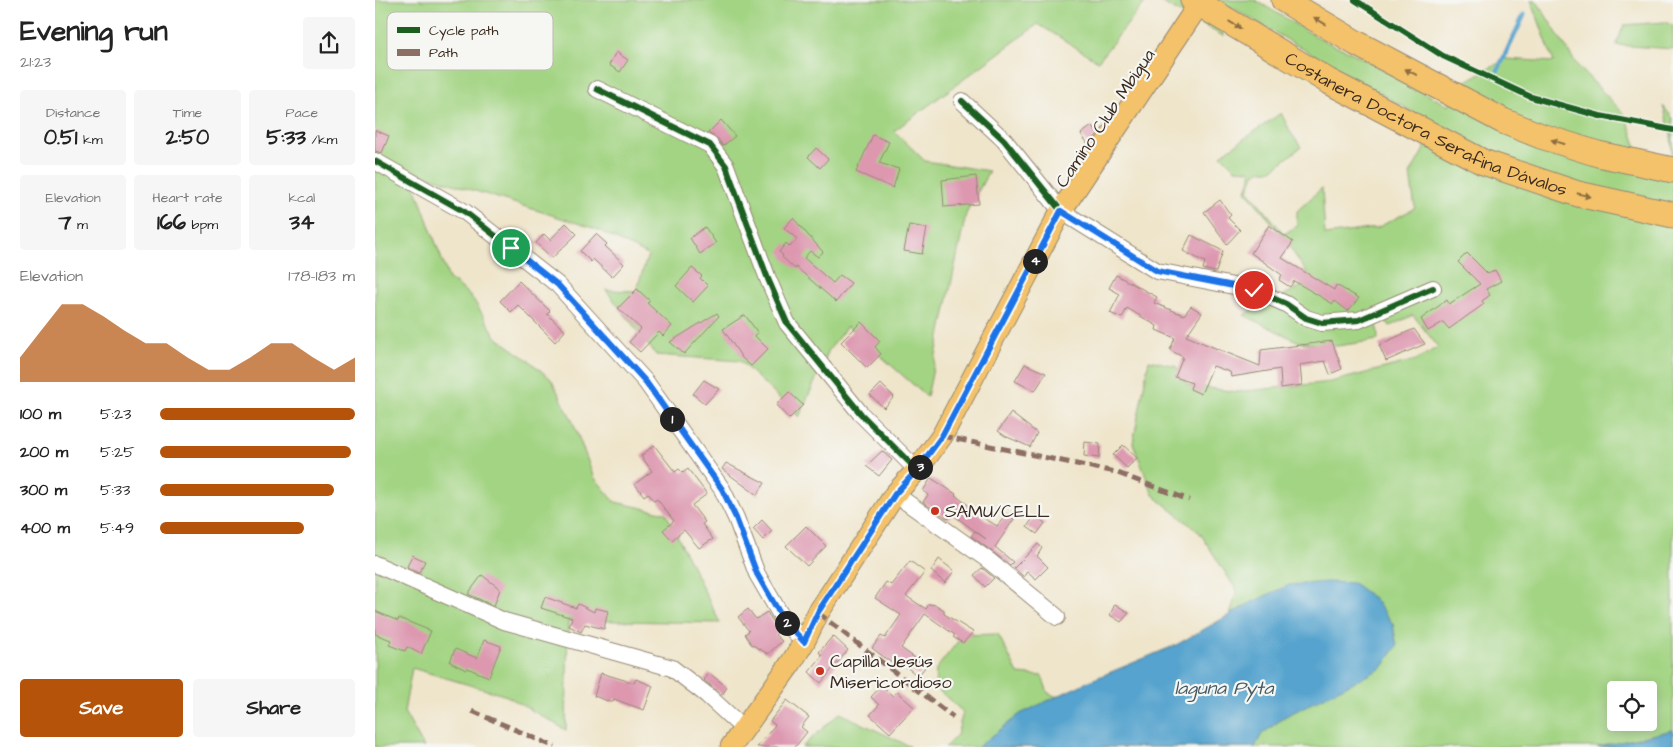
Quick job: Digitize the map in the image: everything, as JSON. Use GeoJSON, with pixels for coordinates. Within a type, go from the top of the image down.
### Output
{"type":"FeatureCollection","features":[{"type":"Feature","properties":{"kind":"highway","name":"Costanera Doctora Serafina Dávalos"},"geometry":{"type":"LineString","coordinates":[[1284,0],[1356,43],[1503,121],[1541,136],[1598,154],[1673,170]]}},
{"type":"Feature","properties":{"kind":"highway","name":"Costanera Doctora Serafina Dávalos"},"geometry":{"type":"LineString","coordinates":[[1197,1],[1328,81],[1483,162],[1579,194],[1673,215]]}},
{"type":"Feature","properties":{"kind":"main road","name":"Camino Club Mbigua"},"geometry":{"type":"LineString","coordinates":[[917,470],[942,436],[1061,211],[1197,1]]}},
{"type":"Feature","properties":{"kind":"main road"},"geometry":{"type":"LineString","coordinates":[[731,747],[791,663],[804,642],[818,612],[895,494],[917,470]]}},
{"type":"Feature","properties":{"kind":"street"},"geometry":{"type":"LineString","coordinates":[[597,89],[710,145],[726,166],[768,279],[787,323],[861,414],[917,470]]}},
{"type":"Feature","properties":{"kind":"street"},"geometry":{"type":"LineString","coordinates":[[962,101],[1003,140],[1061,211],[1157,271],[1254,290],[1286,304],[1306,318],[1322,323],[1359,320],[1433,288]]}},
{"type":"Feature","properties":{"kind":"street"},"geometry":{"type":"LineString","coordinates":[[375,162],[465,212],[558,285],[646,382],[722,489],[736,518],[757,574],[783,619],[804,642]]}},
{"type":"Feature","properties":{"kind":"street"},"geometry":{"type":"LineString","coordinates":[[1646,210],[1673,222]]}},
{"type":"Feature","properties":{"kind":"street"},"geometry":{"type":"LineString","coordinates":[[895,494],[988,560],[1057,617]]}},
{"type":"Feature","properties":{"kind":"street"},"geometry":{"type":"LineString","coordinates":[[375,564],[504,621],[672,668],[707,695],[743,728]]}},
{"type":"Feature","properties":{"kind":"green space"},"geometry":{"type":"Polygon","coordinates":[[[375,0],[1147,0],[1098,61],[1038,24],[894,131],[925,161],[989,171],[966,214],[927,397],[847,326],[829,350],[799,417],[740,361],[656,355],[606,290],[636,291],[648,255],[596,229],[409,170],[449,279],[473,299],[497,338],[551,379],[572,420],[594,477],[615,502],[666,513],[720,623],[568,620],[566,730],[507,696],[412,668],[404,712],[424,747],[375,747],[375,0]]]}},
{"type":"Feature","properties":{"kind":"green space"},"geometry":{"type":"Polygon","coordinates":[[[1157,0],[1255,0],[1310,33],[1349,51],[1449,106],[1461,84],[1506,59],[1554,62],[1531,0],[1536,0],[1577,65],[1626,116],[1642,162],[1673,162],[1673,747],[945,747],[957,735],[963,712],[935,687],[936,669],[963,635],[998,634],[1018,674],[1042,676],[1048,693],[1069,702],[1227,626],[1237,591],[1200,533],[1153,495],[1133,443],[1149,360],[1176,366],[1187,385],[1237,392],[1331,382],[1416,360],[1438,347],[1413,315],[1390,326],[1376,308],[1378,340],[1337,346],[1299,342],[1244,315],[1312,281],[1282,235],[1246,191],[1251,175],[1250,170],[1235,169],[1221,155],[1281,113],[1291,133],[1301,147],[1272,170],[1262,170],[1254,174],[1248,190],[1284,234],[1297,226],[1297,211],[1322,188],[1325,235],[1377,228],[1415,208],[1410,174],[1437,126],[1222,2],[1223,36],[1157,0]]]}},
{"type":"Feature","properties":{"kind":"green space"},"geometry":{"type":"Polygon","coordinates":[[[1665,22],[1673,26],[1673,49],[1616,45],[1624,25],[1665,22]]]}},
{"type":"Feature","properties":{"kind":"green space"},"geometry":{"type":"Polygon","coordinates":[[[1663,106],[1673,118],[1673,162],[1671,134],[1663,106]]]}},
{"type":"Feature","properties":{"kind":"green space"},"geometry":{"type":"Polygon","coordinates":[[[840,713],[911,747],[802,747],[840,713]]]}},
{"type":"Feature","properties":{"kind":"water","name":"laguna Pyta"},"geometry":{"type":"Polygon","coordinates":[[[1326,582],[1353,583],[1374,598],[1393,624],[1397,646],[1382,668],[1286,716],[1262,734],[1255,747],[978,747],[1020,714],[1089,681],[1176,645],[1254,601],[1289,585],[1326,582]]]}},
{"type":"Feature","properties":{"kind":"water"},"geometry":{"type":"Polygon","coordinates":[[[1673,730],[1673,747],[1598,747],[1673,730]]]}},
{"type":"Feature","properties":{"kind":"building"},"geometry":{"type":"Polygon","coordinates":[[[616,52],[628,60],[620,72],[609,65],[616,52]]]}},
{"type":"Feature","properties":{"kind":"building"},"geometry":{"type":"Polygon","coordinates":[[[721,120],[735,136],[723,146],[718,139],[708,133],[721,120]]]}},
{"type":"Feature","properties":{"kind":"building"},"geometry":{"type":"Polygon","coordinates":[[[1092,126],[1098,134],[1088,144],[1081,134],[1092,126]]]}},
{"type":"Feature","properties":{"kind":"building"},"geometry":{"type":"Polygon","coordinates":[[[375,130],[389,136],[382,153],[375,151],[375,130]]]}},
{"type":"Feature","properties":{"kind":"building"},"geometry":{"type":"Polygon","coordinates":[[[873,135],[889,142],[879,163],[899,169],[893,188],[856,172],[873,135]]]}},
{"type":"Feature","properties":{"kind":"building"},"geometry":{"type":"Polygon","coordinates":[[[816,148],[828,159],[820,168],[808,157],[816,148]]]}},
{"type":"Feature","properties":{"kind":"building"},"geometry":{"type":"Polygon","coordinates":[[[976,176],[979,204],[944,207],[942,180],[976,176]]]}},
{"type":"Feature","properties":{"kind":"building"},"geometry":{"type":"Polygon","coordinates":[[[1220,200],[1231,215],[1228,218],[1240,230],[1227,244],[1204,212],[1220,200]]]}},
{"type":"Feature","properties":{"kind":"building"},"geometry":{"type":"Polygon","coordinates":[[[793,218],[823,252],[818,257],[810,251],[804,258],[833,283],[840,275],[851,283],[836,302],[796,267],[795,269],[779,252],[786,243],[790,247],[797,239],[784,228],[793,218]]]}},
{"type":"Feature","properties":{"kind":"building"},"geometry":{"type":"Polygon","coordinates":[[[566,223],[577,234],[552,258],[536,243],[544,234],[550,240],[566,223]]]}},
{"type":"Feature","properties":{"kind":"building"},"geometry":{"type":"Polygon","coordinates":[[[909,225],[927,228],[922,254],[904,251],[909,225]]]}},
{"type":"Feature","properties":{"kind":"building"},"geometry":{"type":"Polygon","coordinates":[[[1269,225],[1293,242],[1282,258],[1334,290],[1336,285],[1359,298],[1348,311],[1335,301],[1333,304],[1294,281],[1290,287],[1279,280],[1282,275],[1251,253],[1269,225]]]}},
{"type":"Feature","properties":{"kind":"building"},"geometry":{"type":"Polygon","coordinates":[[[705,227],[716,243],[700,254],[690,238],[705,227]]]}},
{"type":"Feature","properties":{"kind":"building"},"geometry":{"type":"Polygon","coordinates":[[[596,234],[607,244],[605,246],[624,264],[612,277],[593,259],[591,262],[580,251],[596,234]]]}},
{"type":"Feature","properties":{"kind":"building"},"geometry":{"type":"Polygon","coordinates":[[[1191,235],[1223,251],[1216,272],[1203,269],[1205,262],[1183,251],[1191,235]]]}},
{"type":"Feature","properties":{"kind":"building"},"geometry":{"type":"Polygon","coordinates":[[[1467,253],[1488,274],[1495,270],[1501,281],[1486,289],[1490,295],[1482,301],[1484,304],[1449,329],[1443,322],[1428,331],[1421,319],[1447,300],[1449,304],[1480,284],[1458,262],[1467,253]]]}},
{"type":"Feature","properties":{"kind":"building"},"geometry":{"type":"Polygon","coordinates":[[[692,268],[702,276],[700,278],[708,286],[693,302],[676,286],[692,268]]]}},
{"type":"Feature","properties":{"kind":"building"},"geometry":{"type":"Polygon","coordinates":[[[1116,275],[1157,297],[1154,303],[1184,315],[1191,306],[1202,313],[1186,336],[1260,366],[1261,350],[1332,341],[1342,369],[1330,374],[1325,361],[1300,365],[1302,385],[1281,388],[1280,369],[1231,377],[1230,372],[1213,366],[1201,394],[1190,389],[1192,383],[1175,377],[1183,357],[1170,350],[1175,338],[1156,330],[1157,326],[1127,308],[1122,318],[1110,313],[1120,294],[1109,288],[1116,275]]]}},
{"type":"Feature","properties":{"kind":"building"},"geometry":{"type":"Polygon","coordinates":[[[519,281],[550,311],[547,314],[565,331],[555,342],[518,305],[511,312],[500,301],[519,281]]]}},
{"type":"Feature","properties":{"kind":"building"},"geometry":{"type":"Polygon","coordinates":[[[637,289],[650,301],[647,303],[672,326],[663,336],[659,332],[640,352],[629,342],[641,329],[618,308],[637,289]]]}},
{"type":"Feature","properties":{"kind":"building"},"geometry":{"type":"Polygon","coordinates":[[[717,313],[719,316],[684,354],[670,342],[717,313]]]}},
{"type":"Feature","properties":{"kind":"building"},"geometry":{"type":"Polygon","coordinates":[[[745,315],[758,333],[754,335],[768,349],[751,366],[742,358],[723,329],[745,315]]]}},
{"type":"Feature","properties":{"kind":"building"},"geometry":{"type":"Polygon","coordinates":[[[861,322],[880,341],[875,347],[881,354],[867,368],[841,342],[861,322]]]}},
{"type":"Feature","properties":{"kind":"building"},"geometry":{"type":"Polygon","coordinates":[[[1414,329],[1425,344],[1386,361],[1379,345],[1414,329]]]}},
{"type":"Feature","properties":{"kind":"building"},"geometry":{"type":"Polygon","coordinates":[[[1025,364],[1046,373],[1035,391],[1015,381],[1025,364]]]}},
{"type":"Feature","properties":{"kind":"building"},"geometry":{"type":"Polygon","coordinates":[[[704,380],[719,389],[705,404],[693,394],[704,380]]]}},
{"type":"Feature","properties":{"kind":"building"},"geometry":{"type":"Polygon","coordinates":[[[881,384],[894,397],[884,408],[870,395],[881,384]]]}},
{"type":"Feature","properties":{"kind":"building"},"geometry":{"type":"Polygon","coordinates":[[[789,392],[803,405],[789,419],[776,405],[789,392]]]}},
{"type":"Feature","properties":{"kind":"building"},"geometry":{"type":"Polygon","coordinates":[[[1011,413],[1037,433],[1030,447],[998,431],[1011,413]]]}},
{"type":"Feature","properties":{"kind":"building"},"geometry":{"type":"Polygon","coordinates":[[[1085,442],[1100,444],[1099,458],[1084,456],[1085,442]]]}},
{"type":"Feature","properties":{"kind":"building"},"geometry":{"type":"Polygon","coordinates":[[[654,445],[675,472],[679,469],[683,473],[688,469],[707,494],[692,505],[705,522],[702,524],[713,539],[699,548],[684,530],[672,540],[663,530],[674,521],[657,499],[654,501],[648,493],[644,496],[635,484],[652,471],[641,456],[654,445]]]}},
{"type":"Feature","properties":{"kind":"building"},"geometry":{"type":"Polygon","coordinates":[[[1123,445],[1137,458],[1127,468],[1113,455],[1123,445]]]}},
{"type":"Feature","properties":{"kind":"building"},"geometry":{"type":"Polygon","coordinates":[[[882,451],[892,460],[879,476],[866,466],[882,451]]]}},
{"type":"Feature","properties":{"kind":"building"},"geometry":{"type":"Polygon","coordinates":[[[726,463],[765,483],[757,495],[722,469],[726,463]]]}},
{"type":"Feature","properties":{"kind":"building"},"geometry":{"type":"Polygon","coordinates":[[[931,478],[956,494],[989,522],[997,526],[1007,514],[1014,519],[995,547],[1013,562],[1010,565],[971,536],[975,531],[986,539],[952,514],[948,519],[923,502],[928,495],[923,491],[931,478]]]}},
{"type":"Feature","properties":{"kind":"building"},"geometry":{"type":"Polygon","coordinates":[[[1035,515],[1045,523],[1037,534],[1027,527],[1035,515]]]}},
{"type":"Feature","properties":{"kind":"building"},"geometry":{"type":"Polygon","coordinates":[[[762,520],[772,531],[763,540],[753,529],[762,520]]]}},
{"type":"Feature","properties":{"kind":"building"},"geometry":{"type":"Polygon","coordinates":[[[806,526],[826,546],[807,566],[786,546],[806,526]]]}},
{"type":"Feature","properties":{"kind":"building"},"geometry":{"type":"Polygon","coordinates":[[[1038,544],[1042,548],[1037,556],[1048,567],[1036,579],[1027,571],[1024,577],[1014,568],[1038,544]]]}},
{"type":"Feature","properties":{"kind":"building"},"geometry":{"type":"Polygon","coordinates":[[[412,555],[425,561],[419,573],[407,567],[412,555]]]}},
{"type":"Feature","properties":{"kind":"building"},"geometry":{"type":"Polygon","coordinates":[[[939,559],[954,571],[945,583],[931,571],[939,559]]]}},
{"type":"Feature","properties":{"kind":"building"},"geometry":{"type":"Polygon","coordinates":[[[910,561],[925,572],[906,596],[926,609],[929,604],[936,605],[944,610],[944,614],[973,632],[963,643],[953,637],[955,635],[925,614],[901,648],[926,666],[918,676],[896,659],[893,664],[872,648],[881,636],[885,638],[901,615],[875,598],[886,582],[891,585],[910,561]]]}},
{"type":"Feature","properties":{"kind":"building"},"geometry":{"type":"Polygon","coordinates":[[[982,568],[994,578],[985,587],[974,575],[982,568]]]}},
{"type":"Feature","properties":{"kind":"building"},"geometry":{"type":"Polygon","coordinates":[[[482,575],[500,589],[494,606],[468,594],[482,575]]]}},
{"type":"Feature","properties":{"kind":"building"},"geometry":{"type":"Polygon","coordinates":[[[545,597],[576,608],[578,604],[594,612],[595,608],[608,611],[604,629],[585,624],[581,632],[569,626],[572,618],[541,608],[545,597]]]}},
{"type":"Feature","properties":{"kind":"building"},"geometry":{"type":"Polygon","coordinates":[[[1115,604],[1129,613],[1121,622],[1110,615],[1115,604]]]}},
{"type":"Feature","properties":{"kind":"building"},"geometry":{"type":"Polygon","coordinates":[[[748,609],[756,619],[767,612],[779,631],[775,635],[782,641],[768,654],[751,644],[745,634],[749,631],[738,617],[748,609]]]}},
{"type":"Feature","properties":{"kind":"building"},"geometry":{"type":"Polygon","coordinates":[[[375,611],[398,621],[399,618],[431,631],[421,654],[407,647],[405,651],[389,645],[391,640],[375,634],[375,611]]]}},
{"type":"Feature","properties":{"kind":"building"},"geometry":{"type":"Polygon","coordinates":[[[833,636],[848,650],[821,683],[809,672],[822,656],[819,652],[833,636]]]}},
{"type":"Feature","properties":{"kind":"building"},"geometry":{"type":"Polygon","coordinates":[[[484,640],[501,646],[489,677],[467,668],[466,670],[450,662],[455,649],[477,658],[484,640]]]}},
{"type":"Feature","properties":{"kind":"building"},"geometry":{"type":"Polygon","coordinates":[[[601,673],[634,683],[636,679],[653,686],[644,710],[614,699],[611,702],[594,696],[601,673]]]}},
{"type":"Feature","properties":{"kind":"building"},"geometry":{"type":"Polygon","coordinates":[[[709,673],[727,687],[722,695],[704,680],[709,673]]]}},
{"type":"Feature","properties":{"kind":"building"},"geometry":{"type":"Polygon","coordinates":[[[881,686],[893,696],[897,692],[914,707],[890,733],[870,715],[879,705],[871,697],[881,686]]]}},
{"type":"Feature","properties":{"kind":"building"},"geometry":{"type":"Polygon","coordinates":[[[787,700],[809,717],[801,727],[807,732],[795,747],[757,747],[775,725],[770,721],[787,700]]]}},
{"type":"Feature","properties":{"kind":"waterway"},"geometry":{"type":"LineString","coordinates":[[1498,70],[1524,15]]}},
{"type":"Feature","properties":{"kind":"marked path"},"geometry":{"type":"LineString","coordinates":[[942,436],[1115,472],[1189,500]]}},
{"type":"Feature","properties":{"kind":"marked path"},"geometry":{"type":"LineString","coordinates":[[818,613],[953,717]]}},
{"type":"Feature","properties":{"kind":"marked path"},"geometry":{"type":"LineString","coordinates":[[472,711],[555,747]]}},
{"type":"Feature","properties":{"kind":"cycle path"},"geometry":{"type":"LineString","coordinates":[[1355,0],[1443,56],[1531,97],[1600,116],[1673,130]]}},
{"type":"Feature","properties":{"kind":"cycle path"},"geometry":{"type":"LineString","coordinates":[[597,89],[710,145],[726,166],[768,279],[787,323],[861,414],[917,470]]}},
{"type":"Feature","properties":{"kind":"cycle path"},"geometry":{"type":"LineString","coordinates":[[962,101],[1004,140],[1061,211],[1157,271],[1254,290],[1286,304],[1306,318],[1322,323],[1359,320],[1433,288]]}},
{"type":"Feature","properties":{"kind":"cycle path"},"geometry":{"type":"LineString","coordinates":[[375,161],[465,212],[558,285],[646,382],[722,489],[736,518],[757,574],[783,619],[804,642]]}},
{"type":"Feature","properties":{"kind":"place","name":"SAMU/CELL"},"geometry":{"type":"Point","coordinates":[935,511]}},
{"type":"Feature","properties":{"kind":"place","name":"Capilla Jesús Misericordioso"},"geometry":{"type":"Point","coordinates":[820,671]}},
{"type":"Feature","properties":{"kind":"route"},"geometry":{"type":"LineString","coordinates":[[511,248],[558,285],[646,382],[722,489],[736,518],[757,574],[783,619],[804,642],[818,612],[895,494],[917,470],[942,436],[1061,211],[1157,271],[1254,290]]}}]}
